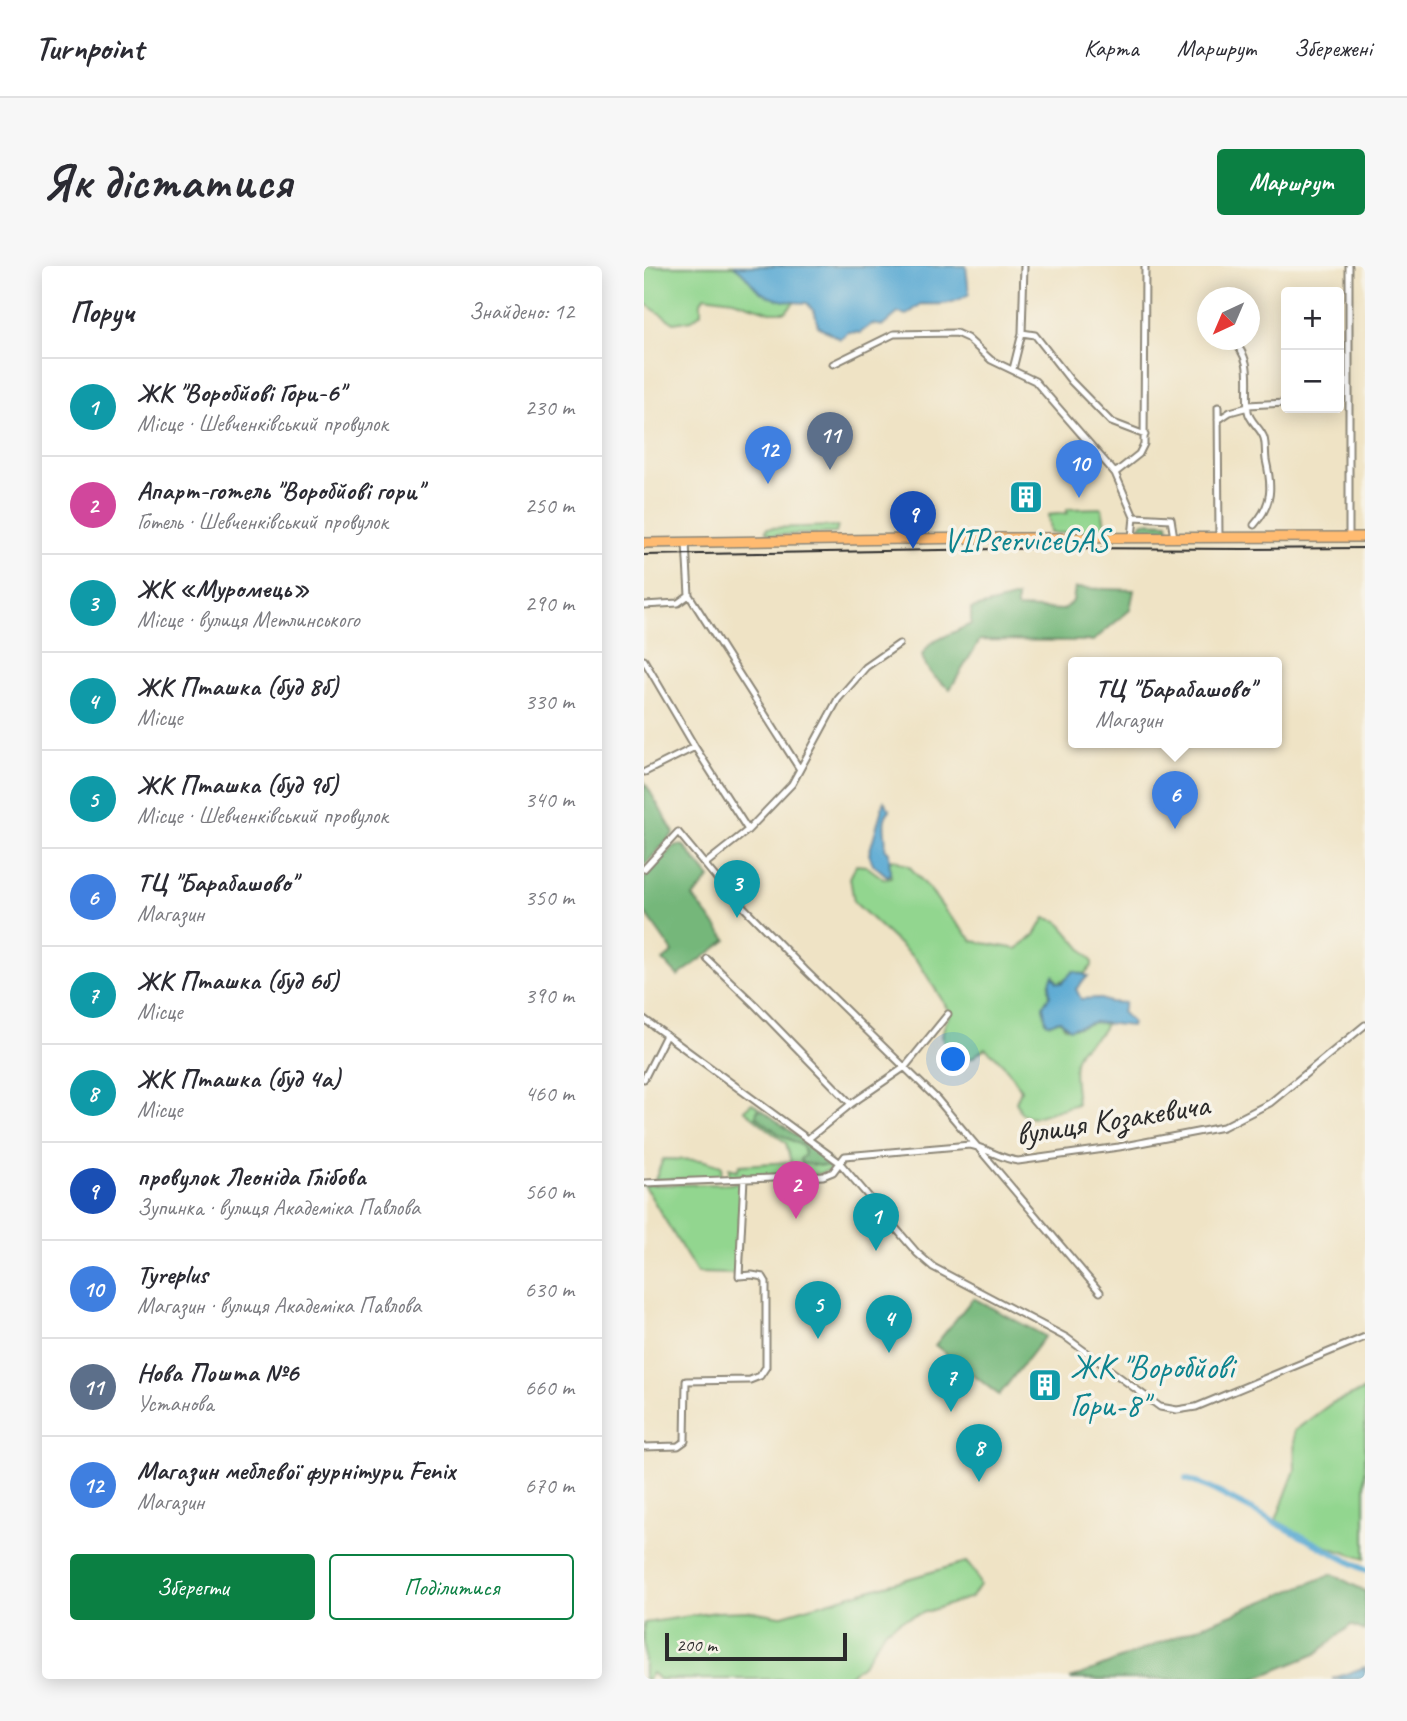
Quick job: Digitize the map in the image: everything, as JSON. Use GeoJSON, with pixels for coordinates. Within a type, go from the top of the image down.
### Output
{"type":"FeatureCollection","features":[{"type":"Feature","properties":{"kind":"main road"},"geometry":{"type":"LineString","coordinates":[[644,543],[1365,537]]}},
{"type":"Feature","properties":{"kind":"street"},"geometry":{"type":"LineString","coordinates":[[1013,369],[1022,333],[1024,266]]}},
{"type":"Feature","properties":{"kind":"street"},"geometry":{"type":"LineString","coordinates":[[1115,473],[1142,450],[1145,266]]}},
{"type":"Feature","properties":{"kind":"street"},"geometry":{"type":"LineString","coordinates":[[1349,266],[1349,537]]}},
{"type":"Feature","properties":{"kind":"street"},"geometry":{"type":"LineString","coordinates":[[833,364],[894,334],[956,333],[967,338],[991,360],[1035,381],[1115,473],[1134,517],[1132,537]]}},
{"type":"Feature","properties":{"kind":"street"},"geometry":{"type":"LineString","coordinates":[[1022,333],[1035,335],[1071,381],[1111,422],[1144,435]]}},
{"type":"Feature","properties":{"kind":"street"},"geometry":{"type":"LineString","coordinates":[[1243,350],[1247,365],[1248,414],[1264,437],[1270,476],[1266,511],[1254,525]]}},
{"type":"Feature","properties":{"kind":"street"},"geometry":{"type":"LineString","coordinates":[[1218,420],[1230,412],[1248,406],[1281,403]]}},
{"type":"Feature","properties":{"kind":"street"},"geometry":{"type":"LineString","coordinates":[[1218,407],[1219,538]]}},
{"type":"Feature","properties":{"kind":"street"},"geometry":{"type":"LineString","coordinates":[[1134,517],[1171,519],[1174,538]]}},
{"type":"Feature","properties":{"kind":"street"},"geometry":{"type":"LineString","coordinates":[[686,543],[689,595],[799,768]]}},
{"type":"Feature","properties":{"kind":"street"},"geometry":{"type":"LineString","coordinates":[[644,605],[678,603],[689,595]]}},
{"type":"Feature","properties":{"kind":"street"},"geometry":{"type":"LineString","coordinates":[[705,864],[748,830],[792,784],[838,699],[866,667],[899,644]]}},
{"type":"Feature","properties":{"kind":"street"},"geometry":{"type":"LineString","coordinates":[[644,660],[748,830]]}},
{"type":"Feature","properties":{"kind":"street"},"geometry":{"type":"LineString","coordinates":[[645,772],[695,747]]}},
{"type":"Feature","properties":{"kind":"street"},"geometry":{"type":"LineString","coordinates":[[644,869],[678,832],[805,970],[937,1099],[1100,1292]]}},
{"type":"Feature","properties":{"kind":"street"},"geometry":{"type":"LineString","coordinates":[[707,959],[851,1104]]}},
{"type":"Feature","properties":{"kind":"street"},"geometry":{"type":"LineString","coordinates":[[809,1138],[851,1104],[905,1068],[948,1014]]}},
{"type":"Feature","properties":{"kind":"street"},"geometry":{"type":"LineString","coordinates":[[644,1019],[839,1162],[917,1253],[933,1267],[1082,1347],[1160,1407],[1177,1410],[1196,1407],[1365,1338]]}},
{"type":"Feature","properties":{"kind":"street","name":"вулиця Козакевича"},"geometry":{"type":"LineString","coordinates":[[644,1183],[823,1176],[833,1172],[845,1156],[970,1145],[1004,1160],[1018,1161],[1119,1147],[1217,1129],[1270,1103],[1365,1025]]}},
{"type":"Feature","properties":{"kind":"street"},"geometry":{"type":"LineString","coordinates":[[644,1076],[666,1035]]}},
{"type":"Feature","properties":{"kind":"street"},"geometry":{"type":"LineString","coordinates":[[644,1447],[678,1446],[685,1440],[686,1381],[750,1380],[761,1376],[766,1367],[766,1282],[763,1277],[739,1276],[747,1178]]}},
{"type":"Feature","properties":{"kind":"green space"},"geometry":{"type":"Polygon","coordinates":[[[644,266],[734,266],[742,270],[760,291],[794,303],[785,312],[770,312],[733,300],[704,296],[701,313],[692,320],[674,323],[644,303],[644,266]]]}},
{"type":"Feature","properties":{"kind":"green space"},"geometry":{"type":"Polygon","coordinates":[[[1102,508],[1106,531],[1104,533],[1050,533],[1048,515],[1067,513],[1067,509],[1102,508]]]}},
{"type":"Feature","properties":{"kind":"green space"},"geometry":{"type":"Polygon","coordinates":[[[1143,522],[1168,523],[1169,529],[1140,531],[1138,529],[1143,522]]]}},
{"type":"Feature","properties":{"kind":"green space"},"geometry":{"type":"Polygon","coordinates":[[[838,526],[836,533],[771,535],[766,531],[767,528],[838,526]]]}},
{"type":"Feature","properties":{"kind":"green space"},"geometry":{"type":"Polygon","coordinates":[[[1075,588],[1134,590],[1130,610],[1093,641],[980,640],[950,689],[926,666],[922,655],[931,643],[971,624],[971,609],[1017,597],[1017,608],[1063,610],[1073,601],[1075,588]]]}},
{"type":"Feature","properties":{"kind":"green space"},"geometry":{"type":"Polygon","coordinates":[[[644,781],[674,833],[644,866],[644,781]]]}},
{"type":"Feature","properties":{"kind":"green space"},"geometry":{"type":"Polygon","coordinates":[[[674,846],[684,846],[710,878],[693,897],[727,940],[678,976],[663,960],[673,952],[644,911],[644,879],[674,846]]]}},
{"type":"Feature","properties":{"kind":"green space"},"geometry":{"type":"Polygon","coordinates":[[[893,859],[909,866],[973,941],[1017,949],[1035,935],[1045,918],[1058,921],[1092,961],[1092,966],[1084,974],[1073,972],[1058,983],[1054,976],[1049,985],[1050,995],[1043,1006],[1046,1021],[1050,1024],[1060,1020],[1065,1027],[1076,1028],[1094,1022],[1106,1024],[1078,1053],[1074,1074],[1077,1104],[1032,1118],[1021,1113],[1016,1102],[1021,1090],[1014,1078],[990,1052],[985,1048],[972,1058],[961,1061],[948,1050],[942,1034],[950,1013],[919,963],[854,902],[850,878],[856,865],[866,866],[884,879],[891,877],[888,862],[893,859]]]}},
{"type":"Feature","properties":{"kind":"green space"},"geometry":{"type":"Polygon","coordinates":[[[752,1103],[779,1134],[803,1146],[812,1161],[829,1166],[829,1171],[817,1174],[729,1176],[729,1168],[737,1170],[740,1165],[791,1162],[786,1143],[744,1110],[752,1103]]]}},
{"type":"Feature","properties":{"kind":"green space"},"geometry":{"type":"Polygon","coordinates":[[[761,1109],[830,1161],[829,1166],[802,1164],[800,1159],[805,1155],[803,1146],[779,1134],[756,1116],[761,1109]]]}},
{"type":"Feature","properties":{"kind":"green space"},"geometry":{"type":"Polygon","coordinates":[[[663,1159],[701,1160],[722,1166],[720,1178],[655,1180],[663,1159]]]}},
{"type":"Feature","properties":{"kind":"green space"},"geometry":{"type":"Polygon","coordinates":[[[742,1181],[737,1271],[733,1274],[697,1273],[644,1185],[730,1184],[742,1181]]]}},
{"type":"Feature","properties":{"kind":"green space"},"geometry":{"type":"Polygon","coordinates":[[[973,1298],[1045,1336],[999,1395],[935,1345],[973,1298]]]}},
{"type":"Feature","properties":{"kind":"green space"},"geometry":{"type":"Polygon","coordinates":[[[1365,1390],[1365,1559],[1315,1543],[1276,1520],[1295,1470],[1294,1431],[1332,1403],[1365,1390]]]}},
{"type":"Feature","properties":{"kind":"green space"},"geometry":{"type":"Polygon","coordinates":[[[966,1562],[975,1572],[980,1585],[972,1597],[904,1619],[885,1630],[864,1663],[844,1679],[659,1679],[652,1673],[648,1679],[644,1679],[644,1623],[716,1612],[753,1611],[779,1616],[966,1562]]]}},
{"type":"Feature","properties":{"kind":"green space"},"geometry":{"type":"Polygon","coordinates":[[[1332,1574],[1365,1591],[1365,1631],[1351,1625],[1316,1654],[1254,1679],[1070,1679],[1332,1574]]]}},
{"type":"Feature","properties":{"kind":"water"},"geometry":{"type":"Polygon","coordinates":[[[734,266],[966,266],[969,294],[946,304],[921,304],[907,315],[898,313],[883,326],[872,324],[860,333],[848,332],[840,339],[818,326],[815,313],[807,303],[781,300],[763,293],[734,266]]]}},
{"type":"Feature","properties":{"kind":"water"},"geometry":{"type":"Polygon","coordinates":[[[884,801],[890,810],[884,823],[885,848],[889,852],[890,874],[887,876],[873,864],[869,854],[884,801]]]}},
{"type":"Feature","properties":{"kind":"water"},"geometry":{"type":"Polygon","coordinates":[[[1073,971],[1088,976],[1076,989],[1081,999],[1098,998],[1125,1003],[1122,1012],[1132,1022],[1131,1026],[1094,1022],[1070,1029],[1060,1020],[1050,1024],[1046,1022],[1043,1006],[1050,995],[1053,975],[1057,982],[1062,983],[1073,971]]]}},
{"type":"Feature","properties":{"kind":"water"},"geometry":{"type":"Polygon","coordinates":[[[1365,1667],[1365,1679],[1332,1679],[1365,1667]]]}},
{"type":"Feature","properties":{"kind":"waterway"},"geometry":{"type":"LineString","coordinates":[[1186,1479],[1210,1488],[1365,1570]]}},
{"type":"Feature","properties":{"kind":"tram line"},"geometry":{"type":"LineString","coordinates":[[644,555],[1060,548],[1365,548]]}},
{"type":"Feature","properties":{"kind":"place","name":"Нова Пошта №6"},"geometry":{"type":"Point","coordinates":[830,470]}},
{"type":"Feature","properties":{"kind":"place","name":"Магазин меблевої фурнітури Fenix"},"geometry":{"type":"Point","coordinates":[768,484]}},
{"type":"Feature","properties":{"kind":"place","name":"VIPserviceGAS"},"geometry":{"type":"Point","coordinates":[1026,497]}},
{"type":"Feature","properties":{"kind":"place","name":"Tyreplus"},"geometry":{"type":"Point","coordinates":[1079,498]}},
{"type":"Feature","properties":{"kind":"place","name":"провулок Леоніда Глібова"},"geometry":{"type":"Point","coordinates":[913,549]}},
{"type":"Feature","properties":{"kind":"place","name":"ТЦ \"Барабашово\""},"geometry":{"type":"Point","coordinates":[1175,829]}},
{"type":"Feature","properties":{"kind":"place","name":"ЖК «Муромець»"},"geometry":{"type":"Point","coordinates":[737,918]}},
{"type":"Feature","properties":{"kind":"place","name":"Апарт-готель \"Воробйові гори\""},"geometry":{"type":"Point","coordinates":[796,1219]}},
{"type":"Feature","properties":{"kind":"place","name":"ЖК \"Воробйові Гори-6\""},"geometry":{"type":"Point","coordinates":[876,1251]}},
{"type":"Feature","properties":{"kind":"place","name":"ЖК Пташка (буд 9б)"},"geometry":{"type":"Point","coordinates":[818,1339]}},
{"type":"Feature","properties":{"kind":"place","name":"ЖК Пташка (буд 8б)"},"geometry":{"type":"Point","coordinates":[889,1353]}},
{"type":"Feature","properties":{"kind":"place","name":"ЖК \"Воробйові Гори-8\""},"geometry":{"type":"Point","coordinates":[1045,1385]}},
{"type":"Feature","properties":{"kind":"place","name":"ЖК Пташка (буд 6б)"},"geometry":{"type":"Point","coordinates":[951,1412]}},
{"type":"Feature","properties":{"kind":"place","name":"ЖК Пташка (буд 4а)"},"geometry":{"type":"Point","coordinates":[979,1482]}}]}
